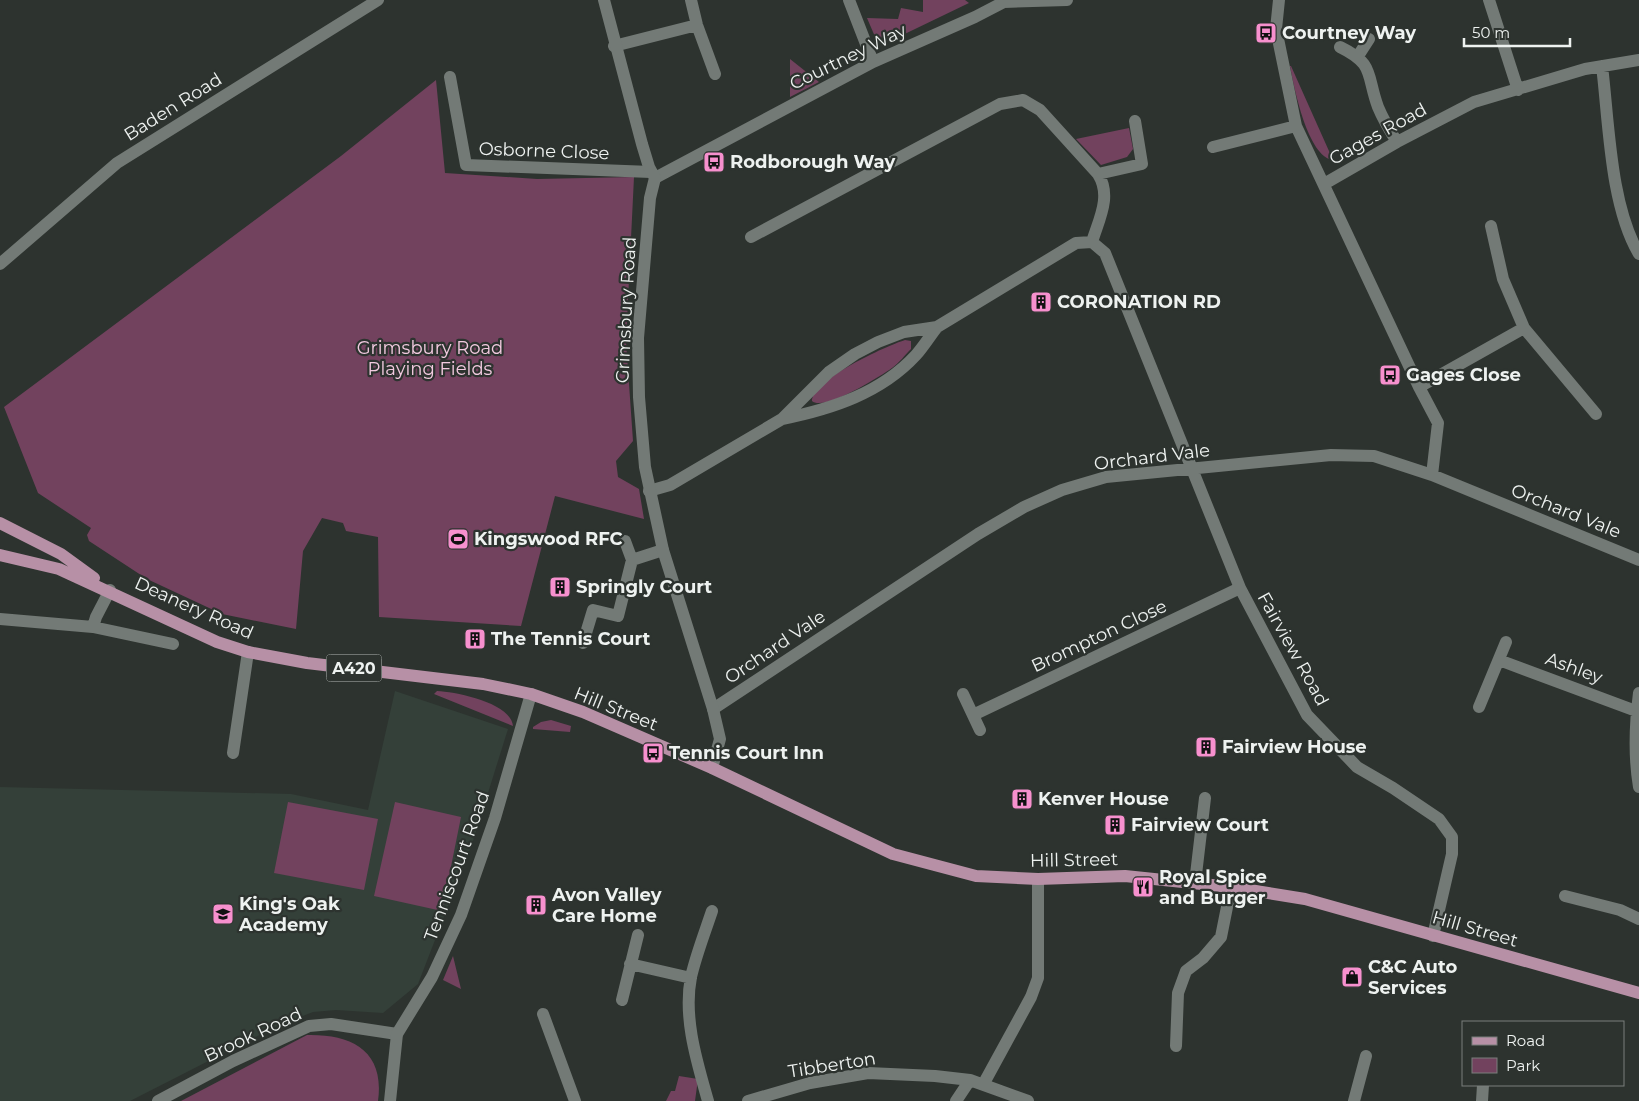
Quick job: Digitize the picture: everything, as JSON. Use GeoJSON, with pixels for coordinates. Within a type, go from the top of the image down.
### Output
{"type":"FeatureCollection","features":[{"type":"Feature","properties":{"kind":"main road","name":"Deanery Road"},"geometry":{"type":"LineString","coordinates":[[0,523],[61,554],[110,590]]}},
{"type":"Feature","properties":{"kind":"main road","name":"Deanery Road"},"geometry":{"type":"LineString","coordinates":[[0,555],[59,569],[110,590],[217,642],[248,652],[307,663],[483,684],[531,694]]}},
{"type":"Feature","properties":{"kind":"main road","name":"Hill Street"},"geometry":{"type":"LineString","coordinates":[[531,694],[583,712],[712,768],[893,854],[976,876],[1038,879],[1125,876],[1231,887],[1305,898],[1433,936],[1639,993]]}},
{"type":"Feature","properties":{"kind":"street","name":"Baden Road"},"geometry":{"type":"LineString","coordinates":[[0,264],[117,163],[378,0]]}},
{"type":"Feature","properties":{"kind":"street","name":"Grimsbury Road"},"geometry":{"type":"LineString","coordinates":[[604,0],[614,46],[653,175],[638,338],[639,397],[649,491],[663,550],[713,710],[720,739],[712,768]]}},
{"type":"Feature","properties":{"kind":"street"},"geometry":{"type":"LineString","coordinates":[[691,0],[696,25],[714,74]]}},
{"type":"Feature","properties":{"kind":"street"},"geometry":{"type":"LineString","coordinates":[[849,0],[873,62]]}},
{"type":"Feature","properties":{"kind":"street","name":"Courtney Way"},"geometry":{"type":"LineString","coordinates":[[653,175],[873,62],[975,17],[1004,1],[1067,0]]}},
{"type":"Feature","properties":{"kind":"street"},"geometry":{"type":"LineString","coordinates":[[1279,0],[1276,29],[1296,126],[1324,184]]}},
{"type":"Feature","properties":{"kind":"street"},"geometry":{"type":"LineString","coordinates":[[1489,0],[1518,90]]}},
{"type":"Feature","properties":{"kind":"street"},"geometry":{"type":"LineString","coordinates":[[614,46],[696,25]]}},
{"type":"Feature","properties":{"kind":"street"},"geometry":{"type":"LineString","coordinates":[[1358,56],[1369,39]]}},
{"type":"Feature","properties":{"kind":"street"},"geometry":{"type":"LineString","coordinates":[[1340,47],[1358,56],[1368,72],[1378,108],[1396,142]]}},
{"type":"Feature","properties":{"kind":"street","name":"Gages Road"},"geometry":{"type":"LineString","coordinates":[[1432,475],[1438,423],[1419,387],[1324,184],[1396,142],[1474,102],[1602,66],[1639,60]]}},
{"type":"Feature","properties":{"kind":"street"},"geometry":{"type":"LineString","coordinates":[[1602,66],[1617,190],[1639,254]]}},
{"type":"Feature","properties":{"kind":"street","name":"Osborne Close"},"geometry":{"type":"LineString","coordinates":[[450,77],[466,165],[653,175]]}},
{"type":"Feature","properties":{"kind":"street"},"geometry":{"type":"LineString","coordinates":[[751,238],[1000,104],[1023,100],[1040,110],[1098,174],[1104,184],[1106,198],[1092,242],[1076,243],[937,327],[917,354],[897,372],[876,386],[850,400],[821,412],[782,419]]}},
{"type":"Feature","properties":{"kind":"street"},"geometry":{"type":"LineString","coordinates":[[1098,174],[1142,164],[1135,121]]}},
{"type":"Feature","properties":{"kind":"street"},"geometry":{"type":"LineString","coordinates":[[1214,147],[1296,126]]}},
{"type":"Feature","properties":{"kind":"street"},"geometry":{"type":"LineString","coordinates":[[1491,226],[1503,279],[1524,328],[1596,414]]}},
{"type":"Feature","properties":{"kind":"street","name":"Fairview Road"},"geometry":{"type":"LineString","coordinates":[[1092,242],[1105,253],[1240,588],[1307,715],[1357,767],[1393,788],[1439,820],[1452,837],[1452,854],[1433,936]]}},
{"type":"Feature","properties":{"kind":"street"},"geometry":{"type":"LineString","coordinates":[[649,491],[670,485],[782,419],[829,372],[855,354],[878,342],[904,332],[937,327]]}},
{"type":"Feature","properties":{"kind":"street"},"geometry":{"type":"LineString","coordinates":[[1419,387],[1524,328]]}},
{"type":"Feature","properties":{"kind":"street","name":"Orchard Vale"},"geometry":{"type":"LineString","coordinates":[[713,710],[978,534],[1024,507],[1062,490],[1106,477],[1331,455],[1374,456],[1432,475],[1639,560]]}},
{"type":"Feature","properties":{"kind":"street"},"geometry":{"type":"LineString","coordinates":[[583,643],[593,610],[618,616],[632,560],[625,541]]}},
{"type":"Feature","properties":{"kind":"street"},"geometry":{"type":"LineString","coordinates":[[632,560],[663,550]]}},
{"type":"Feature","properties":{"kind":"street","name":"Brompton Close"},"geometry":{"type":"LineString","coordinates":[[973,715],[1240,588]]}},
{"type":"Feature","properties":{"kind":"street"},"geometry":{"type":"LineString","coordinates":[[93,627],[110,590]]}},
{"type":"Feature","properties":{"kind":"street"},"geometry":{"type":"LineString","coordinates":[[0,619],[93,627],[173,644]]}},
{"type":"Feature","properties":{"kind":"street"},"geometry":{"type":"LineString","coordinates":[[1479,707],[1506,642]]}},
{"type":"Feature","properties":{"kind":"street"},"geometry":{"type":"LineString","coordinates":[[233,753],[248,652]]}},
{"type":"Feature","properties":{"kind":"street","name":"Ashley"},"geometry":{"type":"LineString","coordinates":[[1498,660],[1636,711]]}},
{"type":"Feature","properties":{"kind":"street"},"geometry":{"type":"LineString","coordinates":[[1639,693],[1636,711],[1636,768],[1639,788]]}},
{"type":"Feature","properties":{"kind":"street","name":"Tenniscourt Road"},"geometry":{"type":"LineString","coordinates":[[390,1101],[398,1034],[432,977],[461,915],[495,818],[531,694]]}},
{"type":"Feature","properties":{"kind":"street"},"geometry":{"type":"LineString","coordinates":[[963,694],[980,730]]}},
{"type":"Feature","properties":{"kind":"street"},"geometry":{"type":"LineString","coordinates":[[1195,883],[1205,798]]}},
{"type":"Feature","properties":{"kind":"street"},"geometry":{"type":"LineString","coordinates":[[984,1083],[1031,997],[1038,978],[1038,879]]}},
{"type":"Feature","properties":{"kind":"street"},"geometry":{"type":"LineString","coordinates":[[1176,1046],[1178,993],[1183,978],[1186,971],[1202,958],[1221,937],[1231,887]]}},
{"type":"Feature","properties":{"kind":"street"},"geometry":{"type":"LineString","coordinates":[[1565,896],[1620,910],[1639,919]]}},
{"type":"Feature","properties":{"kind":"street"},"geometry":{"type":"LineString","coordinates":[[708,1101],[694,1051],[689,1012],[691,978],[712,911]]}},
{"type":"Feature","properties":{"kind":"street"},"geometry":{"type":"LineString","coordinates":[[622,1000],[638,935]]}},
{"type":"Feature","properties":{"kind":"street"},"geometry":{"type":"LineString","coordinates":[[630,964],[691,978]]}},
{"type":"Feature","properties":{"kind":"street"},"geometry":{"type":"LineString","coordinates":[[543,1014],[574,1101]]}},
{"type":"Feature","properties":{"kind":"street","name":"Brook Road"},"geometry":{"type":"LineString","coordinates":[[158,1101],[240,1058],[309,1026],[331,1024],[398,1034]]}},
{"type":"Feature","properties":{"kind":"street"},"geometry":{"type":"LineString","coordinates":[[1354,1101],[1366,1056]]}},
{"type":"Feature","properties":{"kind":"street","name":"Tibberton"},"geometry":{"type":"LineString","coordinates":[[753,1100],[810,1083],[868,1073],[935,1076],[970,1080],[984,1083],[1028,1101]]}},
{"type":"Feature","properties":{"kind":"street"},"geometry":{"type":"LineString","coordinates":[[956,1101],[970,1080]]}},
{"type":"Feature","properties":{"kind":"street"},"geometry":{"type":"LineString","coordinates":[[1482,1101],[1483,1086]]}},
{"type":"Feature","properties":{"kind":"shaded area","name":"King's Oak Academy"},"geometry":{"type":"Polygon","coordinates":[[[395,691],[508,729],[472,844],[418,984],[383,1013],[336,1010],[313,1012],[277,1026],[130,1101],[0,1101],[0,787],[291,794],[368,810],[395,691]]]}},
{"type":"Feature","properties":{"kind":"green space"},"geometry":{"type":"Polygon","coordinates":[[[923,0],[965,0],[969,3],[886,43],[876,39],[867,18],[898,19],[901,8],[923,12],[923,0]]]}},
{"type":"Feature","properties":{"kind":"green space"},"geometry":{"type":"Polygon","coordinates":[[[790,59],[819,82],[790,97],[790,59]]]}},
{"type":"Feature","properties":{"kind":"green space"},"geometry":{"type":"Polygon","coordinates":[[[1290,66],[1333,160],[1324,156],[1309,135],[1299,105],[1290,66]]]}},
{"type":"Feature","properties":{"kind":"green space","name":"Grimsbury Road Playing Fields"},"geometry":{"type":"Polygon","coordinates":[[[436,80],[445,173],[537,179],[634,177],[626,341],[633,441],[616,461],[618,477],[639,489],[644,519],[555,496],[521,626],[379,617],[378,537],[346,531],[343,523],[322,518],[303,551],[296,629],[222,614],[147,579],[89,541],[87,535],[91,528],[38,493],[4,407],[341,156],[436,80]]]}},
{"type":"Feature","properties":{"kind":"green space"},"geometry":{"type":"Polygon","coordinates":[[[1129,128],[1133,149],[1127,157],[1101,165],[1076,139],[1129,128]]]}},
{"type":"Feature","properties":{"kind":"green space"},"geometry":{"type":"Polygon","coordinates":[[[905,340],[911,341],[911,349],[892,368],[839,398],[828,402],[818,403],[812,401],[816,392],[824,383],[852,364],[905,340]]]}},
{"type":"Feature","properties":{"kind":"green space"},"geometry":{"type":"Polygon","coordinates":[[[437,691],[469,696],[493,705],[510,718],[513,726],[434,694],[437,691]]]}},
{"type":"Feature","properties":{"kind":"green space"},"geometry":{"type":"Polygon","coordinates":[[[551,720],[571,726],[570,732],[533,729],[533,727],[541,722],[551,720]]]}},
{"type":"Feature","properties":{"kind":"green space"},"geometry":{"type":"Polygon","coordinates":[[[288,802],[378,819],[364,890],[274,873],[288,802]]]}},
{"type":"Feature","properties":{"kind":"green space"},"geometry":{"type":"Polygon","coordinates":[[[395,802],[461,817],[442,911],[374,896],[395,802]]]}},
{"type":"Feature","properties":{"kind":"green space"},"geometry":{"type":"Polygon","coordinates":[[[453,956],[461,989],[443,980],[453,956]]]}},
{"type":"Feature","properties":{"kind":"green space"},"geometry":{"type":"Polygon","coordinates":[[[307,1035],[323,1035],[338,1038],[351,1042],[362,1049],[376,1069],[379,1084],[378,1101],[181,1101],[307,1035]]]}},
{"type":"Feature","properties":{"kind":"green space"},"geometry":{"type":"Polygon","coordinates":[[[679,1076],[698,1079],[695,1101],[666,1101],[671,1091],[675,1091],[679,1076]]]}},
{"type":"Feature","properties":{"kind":"place","name":"Courtney Way"},"geometry":{"type":"Point","coordinates":[1266,33]}},
{"type":"Feature","properties":{"kind":"place","name":"Rodborough Way"},"geometry":{"type":"Point","coordinates":[714,162]}},
{"type":"Feature","properties":{"kind":"place","name":"CORONATION RD"},"geometry":{"type":"Point","coordinates":[1041,302]}},
{"type":"Feature","properties":{"kind":"place","name":"Gages Close"},"geometry":{"type":"Point","coordinates":[1390,375]}},
{"type":"Feature","properties":{"kind":"place","name":"Kingswood RFC"},"geometry":{"type":"Point","coordinates":[458,539]}},
{"type":"Feature","properties":{"kind":"place","name":"Springly Court"},"geometry":{"type":"Point","coordinates":[560,587]}},
{"type":"Feature","properties":{"kind":"place","name":"The Tennis Court"},"geometry":{"type":"Point","coordinates":[475,639]}},
{"type":"Feature","properties":{"kind":"place","name":"Fairview House"},"geometry":{"type":"Point","coordinates":[1206,747]}},
{"type":"Feature","properties":{"kind":"place","name":"Tennis Court Inn"},"geometry":{"type":"Point","coordinates":[653,753]}},
{"type":"Feature","properties":{"kind":"place","name":"Kenver House"},"geometry":{"type":"Point","coordinates":[1022,799]}},
{"type":"Feature","properties":{"kind":"place","name":"Fairview Court"},"geometry":{"type":"Point","coordinates":[1115,825]}},
{"type":"Feature","properties":{"kind":"place","name":"Royal Spice and Burger"},"geometry":{"type":"Point","coordinates":[1143,887]}},
{"type":"Feature","properties":{"kind":"place","name":"Avon Valley Care Home"},"geometry":{"type":"Point","coordinates":[536,905]}},
{"type":"Feature","properties":{"kind":"place","name":"King's Oak Academy"},"geometry":{"type":"Point","coordinates":[223,914]}},
{"type":"Feature","properties":{"kind":"place","name":"C&C Auto Services"},"geometry":{"type":"Point","coordinates":[1352,977]}}]}
